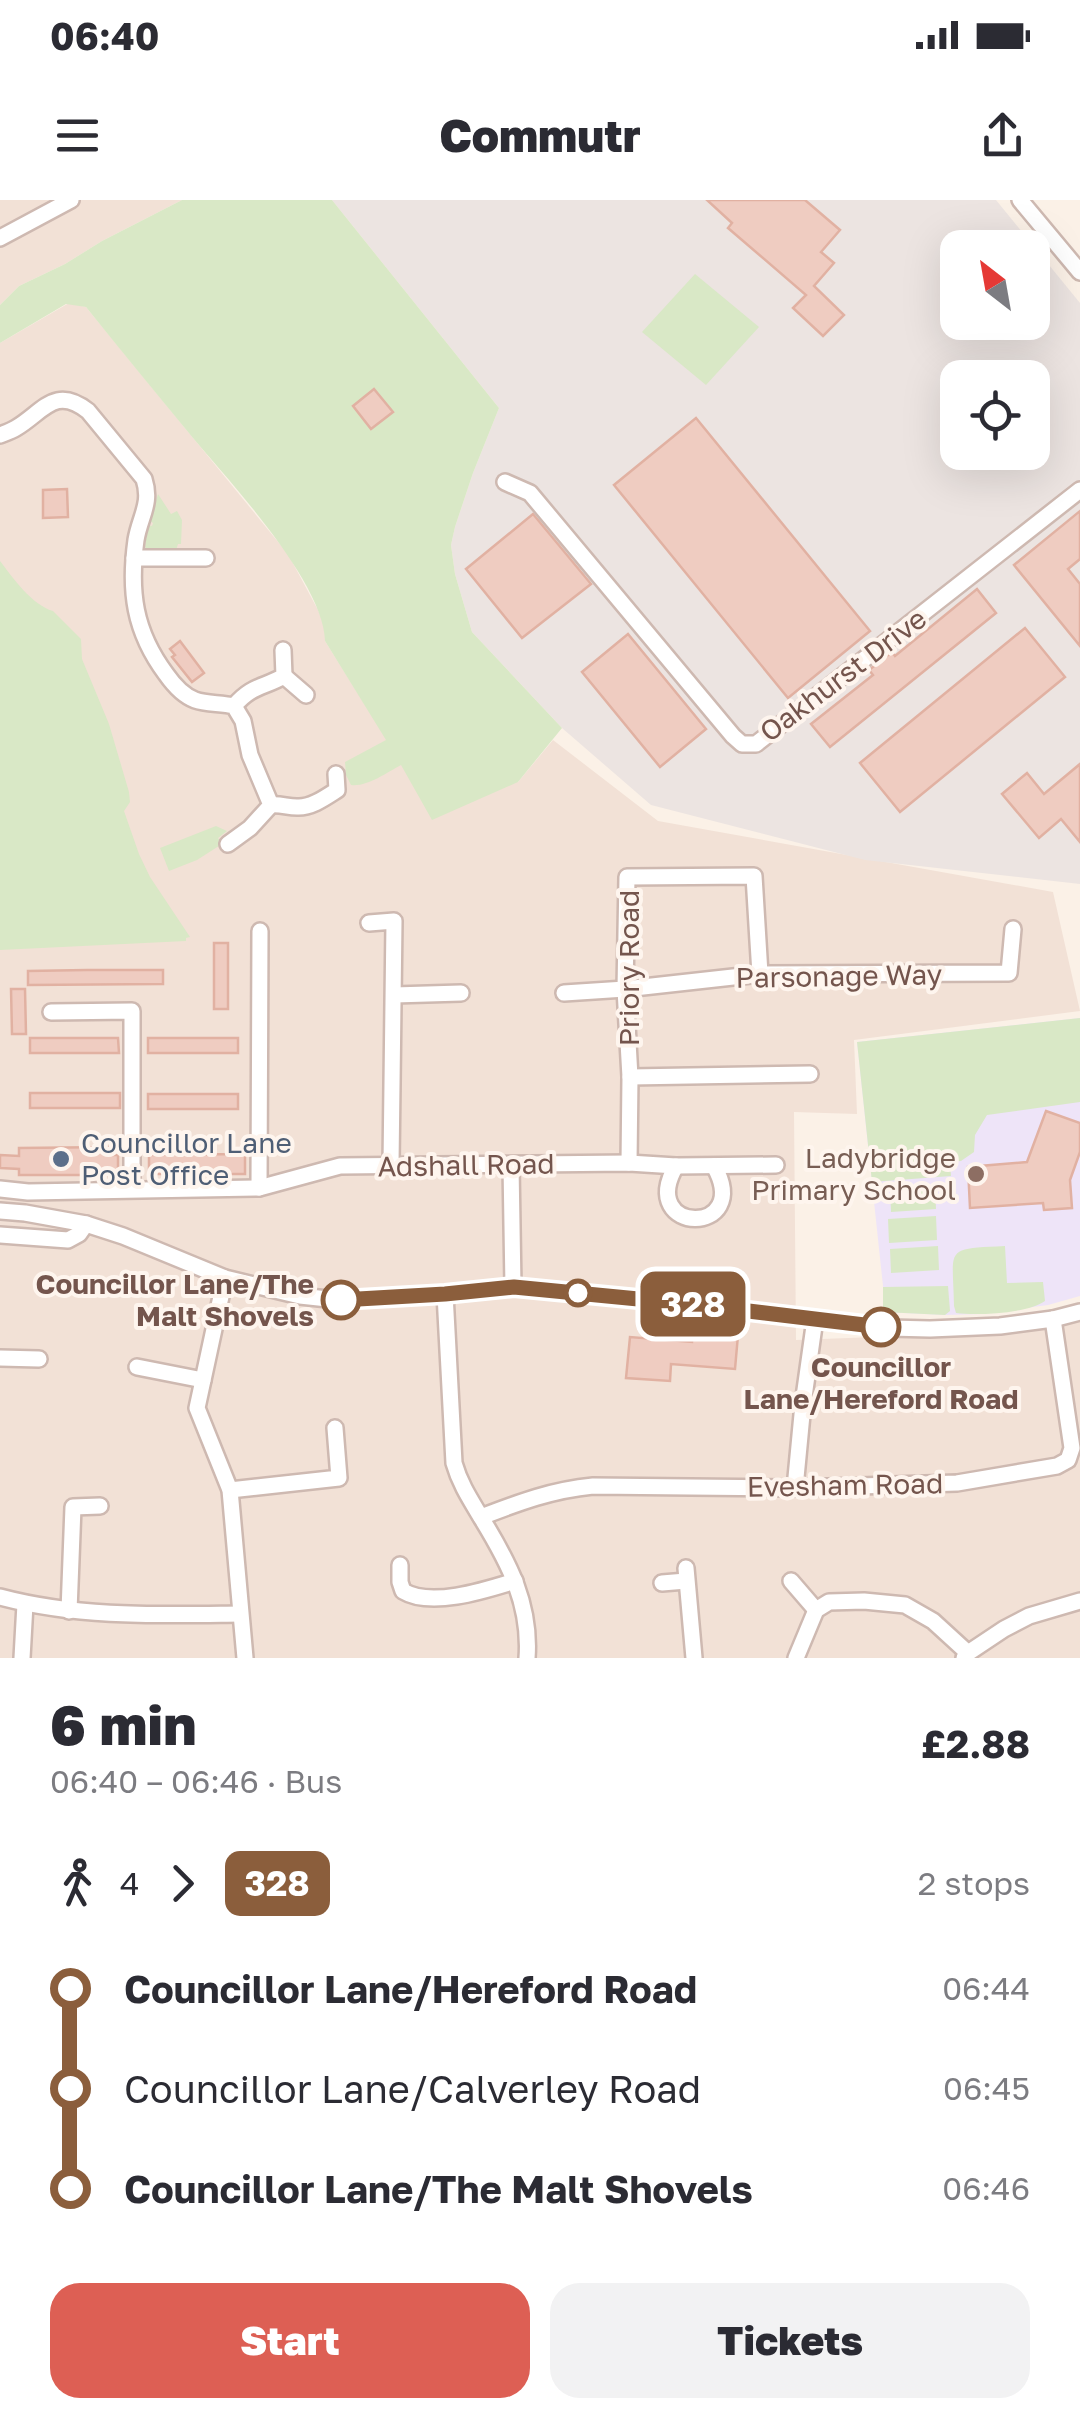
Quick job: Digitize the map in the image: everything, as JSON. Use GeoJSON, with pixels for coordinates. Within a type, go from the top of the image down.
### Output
{"type":"FeatureCollection","features":[{"type":"Feature","properties":{"kind":"street"},"geometry":{"type":"LineString","coordinates":[[0,238],[71,200]]}},
{"type":"Feature","properties":{"kind":"street"},"geometry":{"type":"LineString","coordinates":[[1020,200],[1080,272]]}},
{"type":"Feature","properties":{"kind":"street"},"geometry":{"type":"LineString","coordinates":[[0,435],[50,403],[77,402],[88,411],[144,479],[148,493],[138,532],[132,588],[142,635],[179,691],[196,700],[234,706]]}},
{"type":"Feature","properties":{"kind":"street","name":"Oakhurst Drive"},"geometry":{"type":"LineString","coordinates":[[505,482],[530,493],[742,744],[756,744],[1080,490]]}},
{"type":"Feature","properties":{"kind":"street"},"geometry":{"type":"LineString","coordinates":[[134,558],[206,558]]}},
{"type":"Feature","properties":{"kind":"street"},"geometry":{"type":"LineString","coordinates":[[284,650],[284,676],[306,695]]}},
{"type":"Feature","properties":{"kind":"street"},"geometry":{"type":"LineString","coordinates":[[234,706],[254,688],[284,676]]}},
{"type":"Feature","properties":{"kind":"street"},"geometry":{"type":"LineString","coordinates":[[234,706],[243,721],[250,755],[271,806]]}},
{"type":"Feature","properties":{"kind":"street"},"geometry":{"type":"LineString","coordinates":[[228,844],[271,806],[301,808],[325,798],[337,790],[336,774]]}},
{"type":"Feature","properties":{"kind":"street","name":"Priory Road"},"geometry":{"type":"LineString","coordinates":[[629,1163],[627,877],[754,876],[760,974]]}},
{"type":"Feature","properties":{"kind":"street"},"geometry":{"type":"LineString","coordinates":[[369,923],[394,921],[391,1165]]}},
{"type":"Feature","properties":{"kind":"street","name":"Parsonage Way"},"geometry":{"type":"LineString","coordinates":[[564,994],[760,974],[1009,973],[1013,929]]}},
{"type":"Feature","properties":{"kind":"street"},"geometry":{"type":"LineString","coordinates":[[259,1188],[260,931]]}},
{"type":"Feature","properties":{"kind":"street"},"geometry":{"type":"LineString","coordinates":[[394,995],[461,993]]}},
{"type":"Feature","properties":{"kind":"street"},"geometry":{"type":"LineString","coordinates":[[50,1012],[132,1012],[132,1189]]}},
{"type":"Feature","properties":{"kind":"street"},"geometry":{"type":"LineString","coordinates":[[630,1077],[810,1074]]}},
{"type":"Feature","properties":{"kind":"street"},"geometry":{"type":"LineString","coordinates":[[511,1164],[514,1287]]}},
{"type":"Feature","properties":{"kind":"street","name":"Adshall Road"},"geometry":{"type":"LineString","coordinates":[[0,1190],[259,1188],[340,1166],[776,1165]]}},
{"type":"Feature","properties":{"kind":"street"},"geometry":{"type":"LineString","coordinates":[[676,1166],[668,1179],[669,1199],[676,1214],[692,1221],[707,1217],[718,1207],[721,1179],[714,1166]]}},
{"type":"Feature","properties":{"kind":"street"},"geometry":{"type":"LineString","coordinates":[[25,1212],[28,1192]]}},
{"type":"Feature","properties":{"kind":"street"},"geometry":{"type":"LineString","coordinates":[[0,1211],[86,1224],[225,1278],[300,1296],[337,1300],[514,1287],[930,1330],[1053,1320],[1080,1312]]}},
{"type":"Feature","properties":{"kind":"street"},"geometry":{"type":"LineString","coordinates":[[0,1235],[68,1240],[86,1224]]}},
{"type":"Feature","properties":{"kind":"street"},"geometry":{"type":"LineString","coordinates":[[225,1278],[197,1408],[230,1490],[244,1658]]}},
{"type":"Feature","properties":{"kind":"street"},"geometry":{"type":"LineString","coordinates":[[445,1294],[454,1463],[460,1484],[515,1581],[526,1616],[527,1658]]}},
{"type":"Feature","properties":{"kind":"street"},"geometry":{"type":"LineString","coordinates":[[794,1488],[815,1319]]}},
{"type":"Feature","properties":{"kind":"street","name":"Evesham Road"},"geometry":{"type":"LineString","coordinates":[[481,1517],[534,1497],[578,1488],[957,1483],[1063,1463],[1072,1448],[1053,1320]]}},
{"type":"Feature","properties":{"kind":"street"},"geometry":{"type":"LineString","coordinates":[[0,1358],[40,1359]]}},
{"type":"Feature","properties":{"kind":"street"},"geometry":{"type":"LineString","coordinates":[[137,1367],[203,1380]]}},
{"type":"Feature","properties":{"kind":"street"},"geometry":{"type":"LineString","coordinates":[[230,1490],[340,1478],[335,1428]]}},
{"type":"Feature","properties":{"kind":"street"},"geometry":{"type":"LineString","coordinates":[[69,1611],[73,1508],[100,1506]]}},
{"type":"Feature","properties":{"kind":"street"},"geometry":{"type":"LineString","coordinates":[[400,1566],[403,1591],[411,1596],[462,1596],[515,1581]]}},
{"type":"Feature","properties":{"kind":"street"},"geometry":{"type":"LineString","coordinates":[[662,1583],[686,1574],[694,1658]]}},
{"type":"Feature","properties":{"kind":"street"},"geometry":{"type":"LineString","coordinates":[[791,1581],[816,1610]]}},
{"type":"Feature","properties":{"kind":"street"},"geometry":{"type":"LineString","coordinates":[[0,1597],[69,1611],[240,1614]]}},
{"type":"Feature","properties":{"kind":"street"},"geometry":{"type":"LineString","coordinates":[[796,1658],[816,1610],[829,1602],[906,1605],[933,1621],[966,1655],[1029,1616],[1080,1602]]}},
{"type":"Feature","properties":{"kind":"street"},"geometry":{"type":"LineString","coordinates":[[22,1658],[25,1604]]}},
{"type":"Feature","properties":{"kind":"shaded area"},"geometry":{"type":"Polygon","coordinates":[[[0,200],[182,200],[19,286],[0,305],[0,200]]]}},
{"type":"Feature","properties":{"kind":"shaded area"},"geometry":{"type":"Polygon","coordinates":[[[332,200],[996,200],[1020,230],[940,230],[940,340],[1050,340],[1050,266],[1080,303],[1080,884],[865,860],[651,805],[562,728],[472,632],[451,545],[473,473],[499,408],[332,200]]]}},
{"type":"Feature","properties":{"kind":"shaded area"},"geometry":{"type":"Polygon","coordinates":[[[69,303],[86,307],[288,554],[318,610],[325,627],[325,641],[387,740],[518,782],[553,740],[658,821],[1053,892],[1080,1011],[854,1040],[857,1114],[794,1112],[796,1340],[1032,1331],[1080,1318],[1080,1658],[0,1658],[0,343],[69,303]]]}},
{"type":"Feature","properties":{"kind":"shaded area","name":"Ladybridge Primary School"},"geometry":{"type":"Polygon","coordinates":[[[1080,1018],[1080,1296],[1048,1305],[981,1314],[883,1312],[857,1042],[1080,1018]]]}},
{"type":"Feature","properties":{"kind":"green space"},"geometry":{"type":"Polygon","coordinates":[[[182,200],[332,200],[499,408],[473,473],[451,545],[472,632],[562,728],[518,782],[432,820],[401,765],[370,782],[351,785],[345,762],[386,740],[325,641],[321,617],[293,563],[251,507],[86,307],[66,304],[0,343],[0,305],[19,286],[182,200]]]}},
{"type":"Feature","properties":{"kind":"green space"},"geometry":{"type":"Polygon","coordinates":[[[695,274],[759,327],[706,385],[642,332],[695,274]]]}},
{"type":"Feature","properties":{"kind":"green space"},"geometry":{"type":"Polygon","coordinates":[[[158,494],[171,514],[177,511],[182,520],[181,544],[168,552],[145,547],[158,494]]]}},
{"type":"Feature","properties":{"kind":"green space"},"geometry":{"type":"Polygon","coordinates":[[[0,561],[30,597],[53,611],[81,639],[82,659],[109,724],[129,792],[130,802],[124,811],[150,877],[190,937],[186,941],[0,950],[0,561]]]}},
{"type":"Feature","properties":{"kind":"green space"},"geometry":{"type":"Polygon","coordinates":[[[216,826],[227,831],[218,838],[222,844],[169,871],[160,848],[216,826]]]}},
{"type":"Feature","properties":{"kind":"green space"},"geometry":{"type":"Polygon","coordinates":[[[1080,1018],[1080,1102],[987,1115],[975,1135],[974,1152],[961,1161],[950,1162],[951,1176],[872,1182],[857,1042],[1080,1018]]]}},
{"type":"Feature","properties":{"kind":"green space"},"geometry":{"type":"Polygon","coordinates":[[[935,1185],[936,1209],[891,1212],[890,1188],[935,1185]]]}},
{"type":"Feature","properties":{"kind":"green space"},"geometry":{"type":"Polygon","coordinates":[[[936,1216],[937,1240],[889,1243],[888,1219],[936,1216]]]}},
{"type":"Feature","properties":{"kind":"green space"},"geometry":{"type":"Polygon","coordinates":[[[938,1246],[939,1270],[891,1273],[890,1249],[938,1246]]]}},
{"type":"Feature","properties":{"kind":"green space"},"geometry":{"type":"Polygon","coordinates":[[[1005,1246],[1007,1283],[1043,1282],[1045,1301],[1002,1313],[956,1313],[956,1255],[971,1248],[1005,1246]]]}},
{"type":"Feature","properties":{"kind":"green space"},"geometry":{"type":"Polygon","coordinates":[[[948,1286],[950,1311],[945,1315],[883,1312],[883,1287],[948,1286]]]}},
{"type":"Feature","properties":{"kind":"building"},"geometry":{"type":"Polygon","coordinates":[[[707,200],[805,200],[840,230],[821,252],[834,263],[814,286],[844,315],[823,336],[793,308],[806,295],[728,228],[732,223],[707,200]]]}},
{"type":"Feature","properties":{"kind":"building"},"geometry":{"type":"Polygon","coordinates":[[[374,389],[393,412],[371,429],[353,406],[374,389]]]}},
{"type":"Feature","properties":{"kind":"building"},"geometry":{"type":"Polygon","coordinates":[[[696,418],[870,631],[788,698],[614,485],[696,418]]]}},
{"type":"Feature","properties":{"kind":"building"},"geometry":{"type":"Polygon","coordinates":[[[67,489],[68,517],[43,518],[43,490],[67,489]]]}},
{"type":"Feature","properties":{"kind":"building"},"geometry":{"type":"Polygon","coordinates":[[[1080,511],[1080,559],[1068,569],[1080,584],[1080,646],[1014,565],[1080,511]]]}},
{"type":"Feature","properties":{"kind":"building"},"geometry":{"type":"Polygon","coordinates":[[[533,514],[591,584],[522,638],[466,569],[533,514]]]}},
{"type":"Feature","properties":{"kind":"building"},"geometry":{"type":"Polygon","coordinates":[[[977,589],[996,613],[830,747],[811,724],[873,675],[869,670],[892,652],[895,656],[977,589]]]}},
{"type":"Feature","properties":{"kind":"building"},"geometry":{"type":"Polygon","coordinates":[[[1025,628],[1065,677],[900,812],[860,763],[1025,628]]]}},
{"type":"Feature","properties":{"kind":"building"},"geometry":{"type":"Polygon","coordinates":[[[628,634],[706,729],[660,767],[582,672],[628,634]]]}},
{"type":"Feature","properties":{"kind":"building"},"geometry":{"type":"Polygon","coordinates":[[[180,641],[204,673],[192,682],[172,657],[175,655],[170,649],[180,641]]]}},
{"type":"Feature","properties":{"kind":"building"},"geometry":{"type":"Polygon","coordinates":[[[1080,764],[1080,842],[1061,819],[1039,838],[1002,794],[1027,773],[1044,794],[1080,764]]]}},
{"type":"Feature","properties":{"kind":"building"},"geometry":{"type":"Polygon","coordinates":[[[214,943],[228,943],[228,1009],[214,1009],[214,943]]]}},
{"type":"Feature","properties":{"kind":"building"},"geometry":{"type":"Polygon","coordinates":[[[163,970],[163,984],[28,985],[28,971],[163,970]]]}},
{"type":"Feature","properties":{"kind":"building"},"geometry":{"type":"Polygon","coordinates":[[[11,989],[25,989],[26,1034],[12,1034],[11,989]]]}},
{"type":"Feature","properties":{"kind":"building"},"geometry":{"type":"Polygon","coordinates":[[[30,1038],[118,1038],[119,1053],[30,1053],[30,1038]]]}},
{"type":"Feature","properties":{"kind":"building"},"geometry":{"type":"Polygon","coordinates":[[[148,1038],[238,1038],[238,1053],[148,1053],[148,1038]]]}},
{"type":"Feature","properties":{"kind":"building"},"geometry":{"type":"Polygon","coordinates":[[[30,1093],[120,1093],[120,1108],[30,1108],[30,1093]]]}},
{"type":"Feature","properties":{"kind":"building"},"geometry":{"type":"Polygon","coordinates":[[[148,1094],[238,1094],[238,1109],[148,1109],[148,1094]]]}},
{"type":"Feature","properties":{"kind":"building"},"geometry":{"type":"Polygon","coordinates":[[[1046,1111],[1080,1123],[1080,1152],[1070,1180],[1072,1208],[1044,1210],[1043,1203],[970,1208],[968,1167],[1027,1162],[1046,1111]]]}},
{"type":"Feature","properties":{"kind":"building"},"geometry":{"type":"Polygon","coordinates":[[[113,1147],[113,1155],[118,1155],[118,1175],[19,1175],[19,1169],[0,1168],[0,1155],[19,1156],[19,1148],[113,1147]]]}},
{"type":"Feature","properties":{"kind":"building"},"geometry":{"type":"Polygon","coordinates":[[[245,1154],[245,1174],[149,1174],[149,1155],[245,1154]]]}},
{"type":"Feature","properties":{"kind":"building"},"geometry":{"type":"Polygon","coordinates":[[[693,1331],[738,1335],[735,1369],[671,1364],[670,1381],[626,1378],[630,1337],[692,1342],[693,1331]]]}},
{"type":"Feature","properties":{"kind":"bus line","name":"328"},"geometry":{"type":"LineString","coordinates":[[341,1300],[514,1287],[881,1327]]}},
{"type":"Feature","properties":{"kind":"place","name":"Councillor Lane Post Office"},"geometry":{"type":"Point","coordinates":[61,1159]}},
{"type":"Feature","properties":{"kind":"place","name":"Ladybridge Primary School"},"geometry":{"type":"Point","coordinates":[976,1174]}},
{"type":"Feature","properties":{"kind":"place","name":"Councillor Lane/The Malt Shovels"},"geometry":{"type":"Point","coordinates":[341,1300]}},
{"type":"Feature","properties":{"kind":"place","name":"Councillor Lane/Hereford Road"},"geometry":{"type":"Point","coordinates":[881,1327]}}]}
